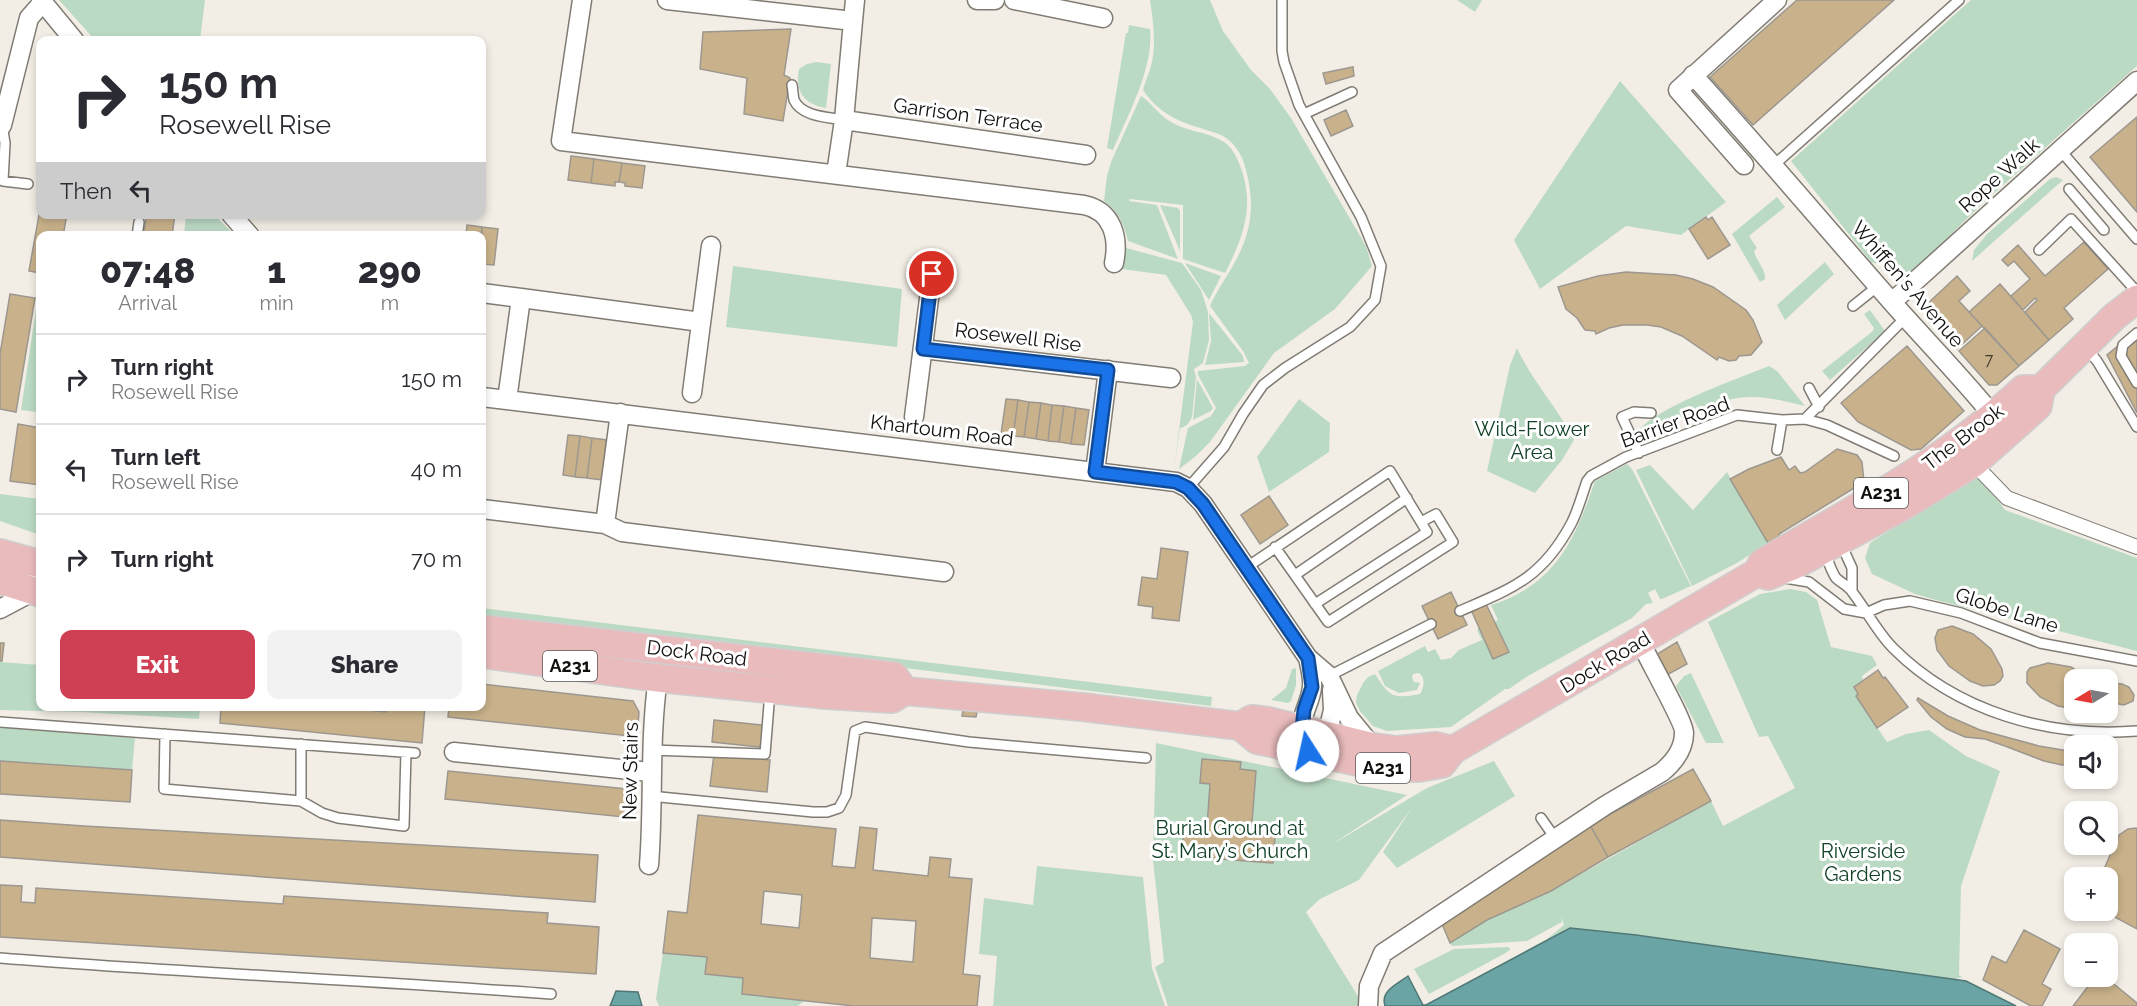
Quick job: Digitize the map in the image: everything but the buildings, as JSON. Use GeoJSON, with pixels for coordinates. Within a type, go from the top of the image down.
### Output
{"type":"FeatureCollection","features":[{"type":"Feature","properties":{"kind":"main road","name":"The Brook"},"geometry":{"type":"LineString","coordinates":[[1763,574],[1762,562],[1828,539],[1910,476],[2000,425],[2023,389],[2041,389],[2115,316],[2137,299]]}},
{"type":"Feature","properties":{"kind":"main road"},"geometry":{"type":"LineString","coordinates":[[4,574],[36,565]]}},
{"type":"Feature","properties":{"kind":"main road"},"geometry":{"type":"LineString","coordinates":[[4,574],[36,585]]}},
{"type":"Feature","properties":{"kind":"main road","name":"Dock Road"},"geometry":{"type":"LineString","coordinates":[[486,655],[658,678],[771,690],[892,699],[905,691],[1071,706],[1240,726],[1252,719],[1269,721],[1312,738],[1357,763],[1393,769],[1419,768],[1442,764],[1453,750],[1700,604],[1763,574]]}},
{"type":"Feature","properties":{"kind":"main road","name":"Dock Road"},"geometry":{"type":"LineString","coordinates":[[486,629],[894,676],[905,691]]}},
{"type":"Feature","properties":{"kind":"main road"},"geometry":{"type":"LineString","coordinates":[[658,678],[662,649]]}},
{"type":"Feature","properties":{"kind":"main road"},"geometry":{"type":"LineString","coordinates":[[771,690],[773,662]]}},
{"type":"Feature","properties":{"kind":"main road","name":"Dock Road"},"geometry":{"type":"LineString","coordinates":[[1312,738],[1397,750],[1436,746],[1453,750]]}},
{"type":"Feature","properties":{"kind":"street"},"geometry":{"type":"LineString","coordinates":[[582,0],[561,141],[1089,206],[1105,218],[1114,232],[1117,248],[1114,263]]}},
{"type":"Feature","properties":{"kind":"street"},"geometry":{"type":"LineString","coordinates":[[667,0],[853,21]]}},
{"type":"Feature","properties":{"kind":"street"},"geometry":{"type":"LineString","coordinates":[[836,174],[844,120],[855,0]]}},
{"type":"Feature","properties":{"kind":"street"},"geometry":{"type":"LineString","coordinates":[[977,0],[995,0]]}},
{"type":"Feature","properties":{"kind":"street"},"geometry":{"type":"LineString","coordinates":[[1014,0],[1050,3],[1103,18]]}},
{"type":"Feature","properties":{"kind":"street"},"geometry":{"type":"LineString","coordinates":[[1744,165],[1679,93],[1679,87],[1777,0]]}},
{"type":"Feature","properties":{"kind":"street"},"geometry":{"type":"LineString","coordinates":[[1,126],[29,18],[41,1],[71,36]]}},
{"type":"Feature","properties":{"kind":"street","name":"Whiffen's Avenue"},"geometry":{"type":"LineString","coordinates":[[1693,75],[1979,398],[2000,425]]}},
{"type":"Feature","properties":{"kind":"street","name":"Rope Walk"},"geometry":{"type":"LineString","coordinates":[[1892,302],[2137,81]]}},
{"type":"Feature","properties":{"kind":"street","name":"Garrison Terrace"},"geometry":{"type":"LineString","coordinates":[[844,120],[1086,154]]}},
{"type":"Feature","properties":{"kind":"street"},"geometry":{"type":"LineString","coordinates":[[235,219],[246,231]]}},
{"type":"Feature","properties":{"kind":"street"},"geometry":{"type":"LineString","coordinates":[[692,393],[711,246]]}},
{"type":"Feature","properties":{"kind":"street"},"geometry":{"type":"LineString","coordinates":[[914,417],[932,274]]}},
{"type":"Feature","properties":{"kind":"street"},"geometry":{"type":"LineString","coordinates":[[486,294],[701,322]]}},
{"type":"Feature","properties":{"kind":"street"},"geometry":{"type":"LineString","coordinates":[[507,400],[521,298]]}},
{"type":"Feature","properties":{"kind":"street","name":"Rosewell Rise"},"geometry":{"type":"LineString","coordinates":[[923,349],[1171,378]]}},
{"type":"Feature","properties":{"kind":"street"},"geometry":{"type":"LineString","coordinates":[[1095,472],[1108,370]]}},
{"type":"Feature","properties":{"kind":"street","name":"Khartoum Road"},"geometry":{"type":"LineString","coordinates":[[486,397],[1176,482],[1188,488]]}},
{"type":"Feature","properties":{"kind":"street"},"geometry":{"type":"LineString","coordinates":[[605,524],[620,413]]}},
{"type":"Feature","properties":{"kind":"street"},"geometry":{"type":"LineString","coordinates":[[1979,469],[2007,498],[2137,547]]}},
{"type":"Feature","properties":{"kind":"street"},"geometry":{"type":"LineString","coordinates":[[1188,488],[1203,504],[1308,658],[1329,676],[1345,711],[1374,747]]}},
{"type":"Feature","properties":{"kind":"street"},"geometry":{"type":"LineString","coordinates":[[486,509],[605,524],[622,532],[944,572]]}},
{"type":"Feature","properties":{"kind":"street"},"geometry":{"type":"LineString","coordinates":[[0,609],[36,587]]}},
{"type":"Feature","properties":{"kind":"street"},"geometry":{"type":"LineString","coordinates":[[1368,1006],[1369,986],[1383,953],[1671,764],[1682,749],[1685,730],[1640,641]]}},
{"type":"Feature","properties":{"kind":"street"},"geometry":{"type":"LineString","coordinates":[[1308,658],[1312,687],[1304,710],[1312,738]]}},
{"type":"Feature","properties":{"kind":"street"},"geometry":{"type":"LineString","coordinates":[[1312,738],[1333,710],[1333,694],[1329,676]]}},
{"type":"Feature","properties":{"kind":"street","name":"New Stairs"},"geometry":{"type":"LineString","coordinates":[[649,865],[652,826],[650,772],[658,678]]}},
{"type":"Feature","properties":{"kind":"street"},"geometry":{"type":"LineString","coordinates":[[454,752],[650,772]]}},
{"type":"Feature","properties":{"kind":"lane"},"geometry":{"type":"LineString","coordinates":[[1188,488],[1224,447],[1263,385],[1285,368],[1350,327],[1375,300],[1381,266],[1361,217],[1299,105],[1282,51],[1282,0]]}},
{"type":"Feature","properties":{"kind":"lane"},"geometry":{"type":"LineString","coordinates":[[1774,165],[1959,0]]}},
{"type":"Feature","properties":{"kind":"lane"},"geometry":{"type":"LineString","coordinates":[[792,85],[794,101],[804,110],[817,116],[844,120]]}},
{"type":"Feature","properties":{"kind":"lane"},"geometry":{"type":"LineString","coordinates":[[1304,114],[1352,92]]}},
{"type":"Feature","properties":{"kind":"lane"},"geometry":{"type":"LineString","coordinates":[[1,126],[5,143],[3,181],[28,184]]}},
{"type":"Feature","properties":{"kind":"lane"},"geometry":{"type":"LineString","coordinates":[[2060,150],[2137,238]]}},
{"type":"Feature","properties":{"kind":"lane"},"geometry":{"type":"LineString","coordinates":[[2069,189],[2104,230]]}},
{"type":"Feature","properties":{"kind":"lane"},"geometry":{"type":"LineString","coordinates":[[2094,218],[2108,205]]}},
{"type":"Feature","properties":{"kind":"lane"},"geometry":{"type":"LineString","coordinates":[[2039,250],[2071,219],[2137,292]]}},
{"type":"Feature","properties":{"kind":"lane"},"geometry":{"type":"LineString","coordinates":[[137,231],[139,222]]}},
{"type":"Feature","properties":{"kind":"lane"},"geometry":{"type":"LineString","coordinates":[[1853,306],[1878,286]]}},
{"type":"Feature","properties":{"kind":"lane"},"geometry":{"type":"LineString","coordinates":[[1805,419],[1906,318]]}},
{"type":"Feature","properties":{"kind":"lane"},"geometry":{"type":"LineString","coordinates":[[2137,333],[2123,345],[2121,356],[2137,382]]}},
{"type":"Feature","properties":{"kind":"lane"},"geometry":{"type":"LineString","coordinates":[[2085,346],[2098,363],[2137,428]]}},
{"type":"Feature","properties":{"kind":"lane"},"geometry":{"type":"LineString","coordinates":[[1809,388],[1819,407]]}},
{"type":"Feature","properties":{"kind":"lane"},"geometry":{"type":"LineString","coordinates":[[1639,453],[1622,417],[1634,412],[1651,413]]}},
{"type":"Feature","properties":{"kind":"lane","name":"Barrier Road"},"geometry":{"type":"LineString","coordinates":[[1460,611],[1508,591],[1543,565],[1571,524],[1591,476],[1626,457],[1737,415],[1782,420],[1805,419],[1827,425],[1893,456]]}},
{"type":"Feature","properties":{"kind":"lane"},"geometry":{"type":"LineString","coordinates":[[1777,450],[1782,420]]}},
{"type":"Feature","properties":{"kind":"lane"},"geometry":{"type":"LineString","coordinates":[[1247,567],[1390,471],[1427,532],[1315,604]]}},
{"type":"Feature","properties":{"kind":"lane"},"geometry":{"type":"LineString","coordinates":[[1295,575],[1407,498]]}},
{"type":"Feature","properties":{"kind":"lane"},"geometry":{"type":"LineString","coordinates":[[1275,547],[1328,622],[1453,542],[1436,514],[1421,522]]}},
{"type":"Feature","properties":{"kind":"lane"},"geometry":{"type":"LineString","coordinates":[[1828,539],[1852,568],[1852,590]]}},
{"type":"Feature","properties":{"kind":"lane"},"geometry":{"type":"LineString","coordinates":[[1828,539],[1836,577],[1852,590],[1866,613],[1894,649],[1930,679],[1954,694],[2022,722],[2048,728],[2106,733],[2137,731]]}},
{"type":"Feature","properties":{"kind":"lane"},"geometry":{"type":"LineString","coordinates":[[1763,574],[1809,582],[1844,609],[1866,613]]}},
{"type":"Feature","properties":{"kind":"lane","name":"Globe Lane"},"geometry":{"type":"LineString","coordinates":[[1866,613],[1884,604],[1910,601],[1952,610],[2040,643],[2137,661]]}},
{"type":"Feature","properties":{"kind":"lane"},"geometry":{"type":"LineString","coordinates":[[1329,676],[1431,624]]}},
{"type":"Feature","properties":{"kind":"lane"},"geometry":{"type":"LineString","coordinates":[[652,750],[765,754],[771,690]]}},
{"type":"Feature","properties":{"kind":"lane"},"geometry":{"type":"LineString","coordinates":[[0,722],[165,734],[410,752],[404,826],[338,818],[322,813],[302,801],[164,789],[165,734]]}},
{"type":"Feature","properties":{"kind":"lane"},"geometry":{"type":"LineString","coordinates":[[650,796],[827,812],[839,808],[846,795],[855,731],[865,727],[969,742],[1146,758]]}},
{"type":"Feature","properties":{"kind":"lane"},"geometry":{"type":"LineString","coordinates":[[301,744],[302,801]]}},
{"type":"Feature","properties":{"kind":"lane"},"geometry":{"type":"LineString","coordinates":[[1541,818],[1555,838]]}},
{"type":"Feature","properties":{"kind":"lane"},"geometry":{"type":"LineString","coordinates":[[0,958],[551,994]]}},
{"type":"Feature","properties":{"kind":"green space"},"geometry":{"type":"Polygon","coordinates":[[[59,0],[205,0],[200,36],[91,36],[59,0]]]}},
{"type":"Feature","properties":{"kind":"green space"},"geometry":{"type":"Polygon","coordinates":[[[1150,0],[1210,0],[1223,31],[1251,70],[1270,89],[1291,118],[1366,246],[1372,266],[1335,309],[1274,353],[1210,442],[1179,469],[1188,428],[1211,416],[1216,408],[1198,371],[1245,366],[1249,363],[1243,351],[1210,306],[1241,251],[1248,228],[1251,206],[1249,182],[1244,164],[1232,143],[1216,133],[1175,119],[1158,108],[1143,90],[1151,66],[1154,47],[1150,0]]]}},
{"type":"Feature","properties":{"kind":"green space"},"geometry":{"type":"Polygon","coordinates":[[[1457,0],[1482,0],[1475,12],[1457,0]]]}},
{"type":"Feature","properties":{"kind":"green space"},"geometry":{"type":"Polygon","coordinates":[[[1971,0],[2137,0],[2137,66],[1983,203],[1911,274],[1871,262],[1791,161],[1971,0]]]}},
{"type":"Feature","properties":{"kind":"green space"},"geometry":{"type":"Polygon","coordinates":[[[1129,25],[1150,29],[1150,44],[1139,91],[1113,150],[1107,148],[1129,25]]]}},
{"type":"Feature","properties":{"kind":"green space"},"geometry":{"type":"Polygon","coordinates":[[[816,62],[831,64],[826,108],[806,100],[798,84],[799,69],[816,62]]]}},
{"type":"Feature","properties":{"kind":"green space"},"geometry":{"type":"Polygon","coordinates":[[[1620,81],[1726,202],[1681,235],[1626,226],[1540,289],[1514,240],[1620,81]]]}},
{"type":"Feature","properties":{"kind":"green space"},"geometry":{"type":"Polygon","coordinates":[[[1141,96],[1175,124],[1224,142],[1236,157],[1245,182],[1247,209],[1242,235],[1225,273],[1183,259],[1183,205],[1130,199],[1129,201],[1157,205],[1178,259],[1128,241],[1120,218],[1104,201],[1111,162],[1141,96]]]}},
{"type":"Feature","properties":{"kind":"green space"},"geometry":{"type":"Polygon","coordinates":[[[2056,177],[2063,180],[1972,261],[1974,250],[1987,234],[2050,179],[2056,177]]]}},
{"type":"Feature","properties":{"kind":"green space"},"geometry":{"type":"Polygon","coordinates":[[[1777,197],[1785,207],[1749,236],[1757,248],[1754,251],[1765,275],[1765,279],[1760,282],[1732,234],[1777,197]]]}},
{"type":"Feature","properties":{"kind":"green space"},"geometry":{"type":"Polygon","coordinates":[[[1160,205],[1178,208],[1180,211],[1180,251],[1160,205]]]}},
{"type":"Feature","properties":{"kind":"green space"},"geometry":{"type":"Polygon","coordinates":[[[186,219],[218,219],[231,231],[184,231],[186,219]]]}},
{"type":"Feature","properties":{"kind":"green space"},"geometry":{"type":"Polygon","coordinates":[[[1126,248],[1182,263],[1201,290],[1208,312],[1209,340],[1203,363],[1194,369],[1196,377],[1192,417],[1184,427],[1180,428],[1174,469],[1193,322],[1166,275],[1122,269],[1126,248]]]}},
{"type":"Feature","properties":{"kind":"green space"},"geometry":{"type":"Polygon","coordinates":[[[1825,262],[1834,274],[1785,320],[1777,305],[1825,262]]]}},
{"type":"Feature","properties":{"kind":"green space"},"geometry":{"type":"Polygon","coordinates":[[[1185,263],[1221,276],[1209,300],[1185,263]]]}},
{"type":"Feature","properties":{"kind":"green space"},"geometry":{"type":"Polygon","coordinates":[[[733,266],[902,289],[897,347],[726,327],[733,266]]]}},
{"type":"Feature","properties":{"kind":"green space"},"geometry":{"type":"Polygon","coordinates":[[[36,309],[36,412],[21,410],[36,309]]]}},
{"type":"Feature","properties":{"kind":"green space"},"geometry":{"type":"Polygon","coordinates":[[[1870,310],[1885,331],[1830,380],[1822,371],[1873,331],[1874,328],[1864,314],[1870,310]]]}},
{"type":"Feature","properties":{"kind":"green space"},"geometry":{"type":"Polygon","coordinates":[[[1209,313],[1243,356],[1244,362],[1205,365],[1211,341],[1209,313]]]}},
{"type":"Feature","properties":{"kind":"green space","name":"Wild-Flower Area"},"geometry":{"type":"Polygon","coordinates":[[[1517,348],[1574,440],[1562,460],[1535,493],[1487,471],[1510,365],[1517,348]]]}},
{"type":"Feature","properties":{"kind":"green space"},"geometry":{"type":"Polygon","coordinates":[[[1769,366],[1777,371],[1805,406],[1763,397],[1735,398],[1692,413],[1640,441],[1638,431],[1663,412],[1699,394],[1769,366]]]}},
{"type":"Feature","properties":{"kind":"green space"},"geometry":{"type":"Polygon","coordinates":[[[1197,379],[1213,408],[1193,420],[1197,379]]]}},
{"type":"Feature","properties":{"kind":"green space"},"geometry":{"type":"Polygon","coordinates":[[[1299,399],[1330,423],[1329,452],[1269,492],[1257,457],[1299,399]]]}},
{"type":"Feature","properties":{"kind":"green space"},"geometry":{"type":"Polygon","coordinates":[[[1627,464],[1632,469],[1691,586],[1662,599],[1655,589],[1648,593],[1653,603],[1646,604],[1632,618],[1509,689],[1505,689],[1451,727],[1387,731],[1373,726],[1356,703],[1357,695],[1368,677],[1375,674],[1388,692],[1397,696],[1420,694],[1424,683],[1419,673],[1413,674],[1414,682],[1420,683],[1417,690],[1399,693],[1385,686],[1378,671],[1425,646],[1428,652],[1435,649],[1441,660],[1451,658],[1459,650],[1482,640],[1477,630],[1479,628],[1493,659],[1495,622],[1498,620],[1491,605],[1513,596],[1547,573],[1560,558],[1570,541],[1595,481],[1627,464]]]}},
{"type":"Feature","properties":{"kind":"green space"},"geometry":{"type":"Polygon","coordinates":[[[1650,465],[1693,510],[1727,472],[1768,543],[1737,563],[1692,586],[1636,470],[1650,465]]]}},
{"type":"Feature","properties":{"kind":"green space"},"geometry":{"type":"Polygon","coordinates":[[[1979,474],[2005,510],[2137,558],[2137,651],[1915,594],[1872,574],[1865,558],[1870,543],[1979,474]]]}},
{"type":"Feature","properties":{"kind":"green space"},"geometry":{"type":"Polygon","coordinates":[[[0,494],[36,498],[36,534],[0,521],[0,494]]]}},
{"type":"Feature","properties":{"kind":"green space","name":"Riverside Gardens"},"geometry":{"type":"Polygon","coordinates":[[[1790,589],[1806,592],[1817,600],[1831,647],[1872,656],[1877,665],[1862,676],[1863,680],[1854,687],[1858,694],[1856,696],[1887,742],[1906,734],[1929,730],[1966,756],[2000,771],[1961,886],[1959,975],[1962,977],[1956,979],[1966,981],[2016,1006],[1385,1006],[1387,992],[1408,976],[1423,1005],[1426,1005],[1547,939],[1564,925],[1561,916],[1562,922],[1527,941],[1452,946],[1450,943],[1487,920],[1551,891],[1711,801],[1723,826],[1795,788],[1768,736],[1759,737],[1708,622],[1760,594],[1790,589]]]}},
{"type":"Feature","properties":{"kind":"green space"},"geometry":{"type":"Polygon","coordinates":[[[486,608],[1212,697],[1211,706],[648,636],[486,619],[486,608]]]}},
{"type":"Feature","properties":{"kind":"green space"},"geometry":{"type":"Polygon","coordinates":[[[0,662],[36,665],[36,711],[0,710],[0,662]]]}},
{"type":"Feature","properties":{"kind":"green space"},"geometry":{"type":"Polygon","coordinates":[[[1296,668],[1296,685],[1291,701],[1288,703],[1271,700],[1286,688],[1292,669],[1296,668]]]}},
{"type":"Feature","properties":{"kind":"green space"},"geometry":{"type":"Polygon","coordinates":[[[1691,673],[1724,743],[1706,743],[1676,686],[1684,676],[1691,673]]]}},
{"type":"Feature","properties":{"kind":"green space"},"geometry":{"type":"Polygon","coordinates":[[[41,711],[200,711],[199,719],[41,711]]]}},
{"type":"Feature","properties":{"kind":"green space"},"geometry":{"type":"Polygon","coordinates":[[[0,727],[135,738],[132,770],[0,761],[0,727]]]}},
{"type":"Feature","properties":{"kind":"green space","name":"Burial Ground at St. Mary’s Church"},"geometry":{"type":"Polygon","coordinates":[[[1156,743],[1407,795],[1331,845],[1427,788],[1494,761],[1515,796],[1397,868],[1383,852],[1413,806],[1359,880],[1320,899],[1306,912],[1364,1006],[1168,1006],[1155,967],[1164,962],[1153,860],[1156,743]]]}},
{"type":"Feature","properties":{"kind":"green space"},"geometry":{"type":"Polygon","coordinates":[[[1037,866],[1143,877],[1152,968],[1165,1006],[993,1006],[997,956],[979,954],[984,898],[1033,905],[1037,866]]]}},
{"type":"Feature","properties":{"kind":"green space"},"geometry":{"type":"Polygon","coordinates":[[[1509,947],[1510,950],[1502,955],[1429,994],[1414,969],[1454,949],[1509,947]]]}},
{"type":"Feature","properties":{"kind":"green space"},"geometry":{"type":"Polygon","coordinates":[[[663,953],[707,957],[705,974],[743,978],[742,994],[804,1001],[798,1006],[659,1006],[656,999],[663,953]]]}},
{"type":"Feature","properties":{"kind":"water"},"geometry":{"type":"Polygon","coordinates":[[[1570,928],[1636,935],[1966,981],[2016,1006],[1385,1006],[1387,992],[1408,976],[1423,1005],[1426,1005],[1570,928]]]}},
{"type":"Feature","properties":{"kind":"water"},"geometry":{"type":"Polygon","coordinates":[[[616,991],[638,992],[642,1006],[610,1006],[616,991]]]}},
{"type":"Feature","properties":{"kind":"route"},"geometry":{"type":"LineString","coordinates":[[932,274],[923,349],[1108,370],[1095,472],[1176,482],[1188,488],[1203,504],[1308,658],[1312,687],[1304,710],[1302,730],[1308,751]]}}]}
